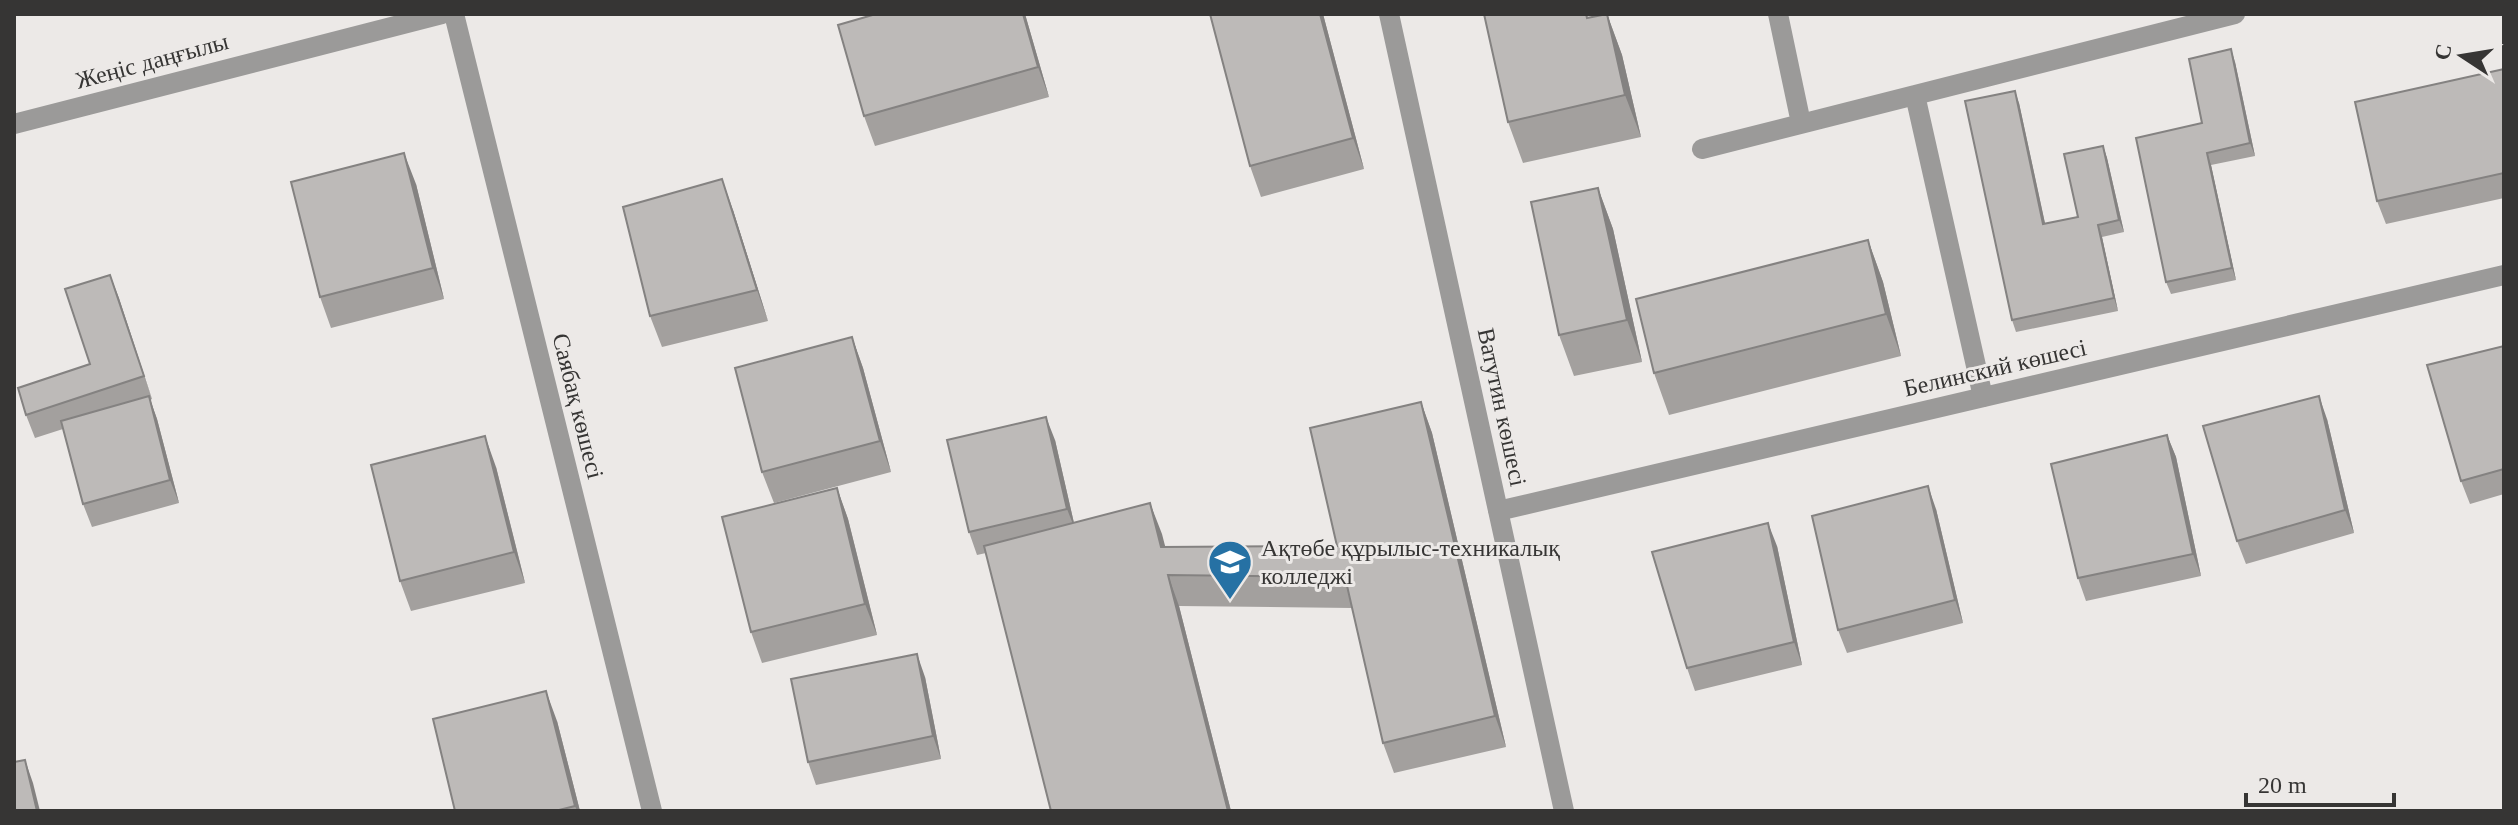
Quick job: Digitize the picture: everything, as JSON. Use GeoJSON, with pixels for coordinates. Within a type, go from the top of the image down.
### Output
{"type":"FeatureCollection","features":[{"type":"Feature","properties":{"kind":"street","name":"Жеңіс даңғылы"},"geometry":{"type":"LineString","coordinates":[[14,124],[442,14]]}},
{"type":"Feature","properties":{"kind":"street","name":"Саябақ көшесі"},"geometry":{"type":"LineString","coordinates":[[454,14],[652,811]]}},
{"type":"Feature","properties":{"kind":"street","name":"Ватутин көшесі"},"geometry":{"type":"LineString","coordinates":[[1389,14],[1564,811]]}},
{"type":"Feature","properties":{"kind":"street"},"geometry":{"type":"LineString","coordinates":[[1778,14],[1801,123]]}},
{"type":"Feature","properties":{"kind":"street"},"geometry":{"type":"LineString","coordinates":[[1702,149],[2235,14]]}},
{"type":"Feature","properties":{"kind":"street"},"geometry":{"type":"LineString","coordinates":[[1915,95],[1983,397]]}},
{"type":"Feature","properties":{"kind":"street","name":"Белинский көшесі"},"geometry":{"type":"LineString","coordinates":[[1498,511],[2504,275]]}},
{"type":"Feature","properties":{"kind":"building"},"geometry":{"type":"Polygon","coordinates":[[[876,14],[1023,14],[1038,67],[864,116],[838,25],[876,14]]]}},
{"type":"Feature","properties":{"kind":"building"},"geometry":{"type":"Polygon","coordinates":[[[1210,14],[1320,14],[1353,138],[1250,166],[1210,14]]]}},
{"type":"Feature","properties":{"kind":"building"},"geometry":{"type":"Polygon","coordinates":[[[1484,14],[1586,14],[1587,18],[1607,14],[1625,95],[1508,122],[1484,14]]]}},
{"type":"Feature","properties":{"kind":"building"},"geometry":{"type":"Polygon","coordinates":[[[2231,49],[2250,143],[2207,153],[2232,268],[2166,282],[2136,138],[2202,123],[2189,59],[2231,49]]]}},
{"type":"Feature","properties":{"kind":"building"},"geometry":{"type":"Polygon","coordinates":[[[2504,69],[2504,173],[2377,201],[2355,102],[2504,69]]]}},
{"type":"Feature","properties":{"kind":"building"},"geometry":{"type":"Polygon","coordinates":[[[2015,91],[2043,224],[2078,217],[2064,154],[2103,146],[2119,220],[2098,225],[2114,298],[2012,320],[1965,101],[2015,91]]]}},
{"type":"Feature","properties":{"kind":"building"},"geometry":{"type":"Polygon","coordinates":[[[404,153],[433,268],[320,297],[291,182],[404,153]]]}},
{"type":"Feature","properties":{"kind":"building"},"geometry":{"type":"Polygon","coordinates":[[[722,179],[757,290],[650,316],[623,207],[722,179]]]}},
{"type":"Feature","properties":{"kind":"building"},"geometry":{"type":"Polygon","coordinates":[[[1598,188],[1627,320],[1559,335],[1531,202],[1598,188]]]}},
{"type":"Feature","properties":{"kind":"building"},"geometry":{"type":"Polygon","coordinates":[[[1868,240],[1886,314],[1654,373],[1636,299],[1868,240]]]}},
{"type":"Feature","properties":{"kind":"building"},"geometry":{"type":"Polygon","coordinates":[[[110,275],[144,376],[26,415],[18,388],[90,364],[65,289],[110,275]]]}},
{"type":"Feature","properties":{"kind":"building"},"geometry":{"type":"Polygon","coordinates":[[[852,337],[880,441],[762,472],[735,368],[852,337]]]}},
{"type":"Feature","properties":{"kind":"building"},"geometry":{"type":"Polygon","coordinates":[[[2504,346],[2504,469],[2461,481],[2427,365],[2504,346]]]}},
{"type":"Feature","properties":{"kind":"building"},"geometry":{"type":"Polygon","coordinates":[[[149,396],[170,480],[83,504],[61,421],[149,396]]]}},
{"type":"Feature","properties":{"kind":"building"},"geometry":{"type":"Polygon","coordinates":[[[2319,396],[2345,510],[2237,541],[2203,426],[2319,396]]]}},
{"type":"Feature","properties":{"kind":"building"},"geometry":{"type":"Polygon","coordinates":[[[1421,402],[1495,716],[1383,743],[1345,577],[1168,575],[1228,811],[1051,811],[984,546],[1150,503],[1161,547],[1337,546],[1310,428],[1421,402]]]}},
{"type":"Feature","properties":{"kind":"building"},"geometry":{"type":"Polygon","coordinates":[[[1046,417],[1067,509],[969,532],[947,440],[1046,417]]]}},
{"type":"Feature","properties":{"kind":"building"},"geometry":{"type":"Polygon","coordinates":[[[2167,435],[2193,554],[2078,578],[2051,464],[2167,435]]]}},
{"type":"Feature","properties":{"kind":"building"},"geometry":{"type":"Polygon","coordinates":[[[485,436],[514,552],[400,581],[371,465],[485,436]]]}},
{"type":"Feature","properties":{"kind":"building"},"geometry":{"type":"Polygon","coordinates":[[[1928,486],[1955,600],[1838,630],[1812,516],[1928,486]]]}},
{"type":"Feature","properties":{"kind":"building"},"geometry":{"type":"Polygon","coordinates":[[[837,488],[865,604],[751,632],[722,517],[837,488]]]}},
{"type":"Feature","properties":{"kind":"building"},"geometry":{"type":"Polygon","coordinates":[[[1768,523],[1794,642],[1687,668],[1652,552],[1768,523]]]}},
{"type":"Feature","properties":{"kind":"building"},"geometry":{"type":"Polygon","coordinates":[[[917,654],[933,736],[808,762],[791,679],[917,654]]]}},
{"type":"Feature","properties":{"kind":"building"},"geometry":{"type":"Polygon","coordinates":[[[546,691],[575,806],[555,811],[455,811],[433,719],[546,691]]]}},
{"type":"Feature","properties":{"kind":"building"},"geometry":{"type":"Polygon","coordinates":[[[25,760],[37,811],[14,811],[14,762],[25,760]]]}},
{"type":"Feature","properties":{"kind":"place","name":"Ақтөбе құрылыс-техникалық колледжі"},"geometry":{"type":"Point","coordinates":[1230,601]}}]}
